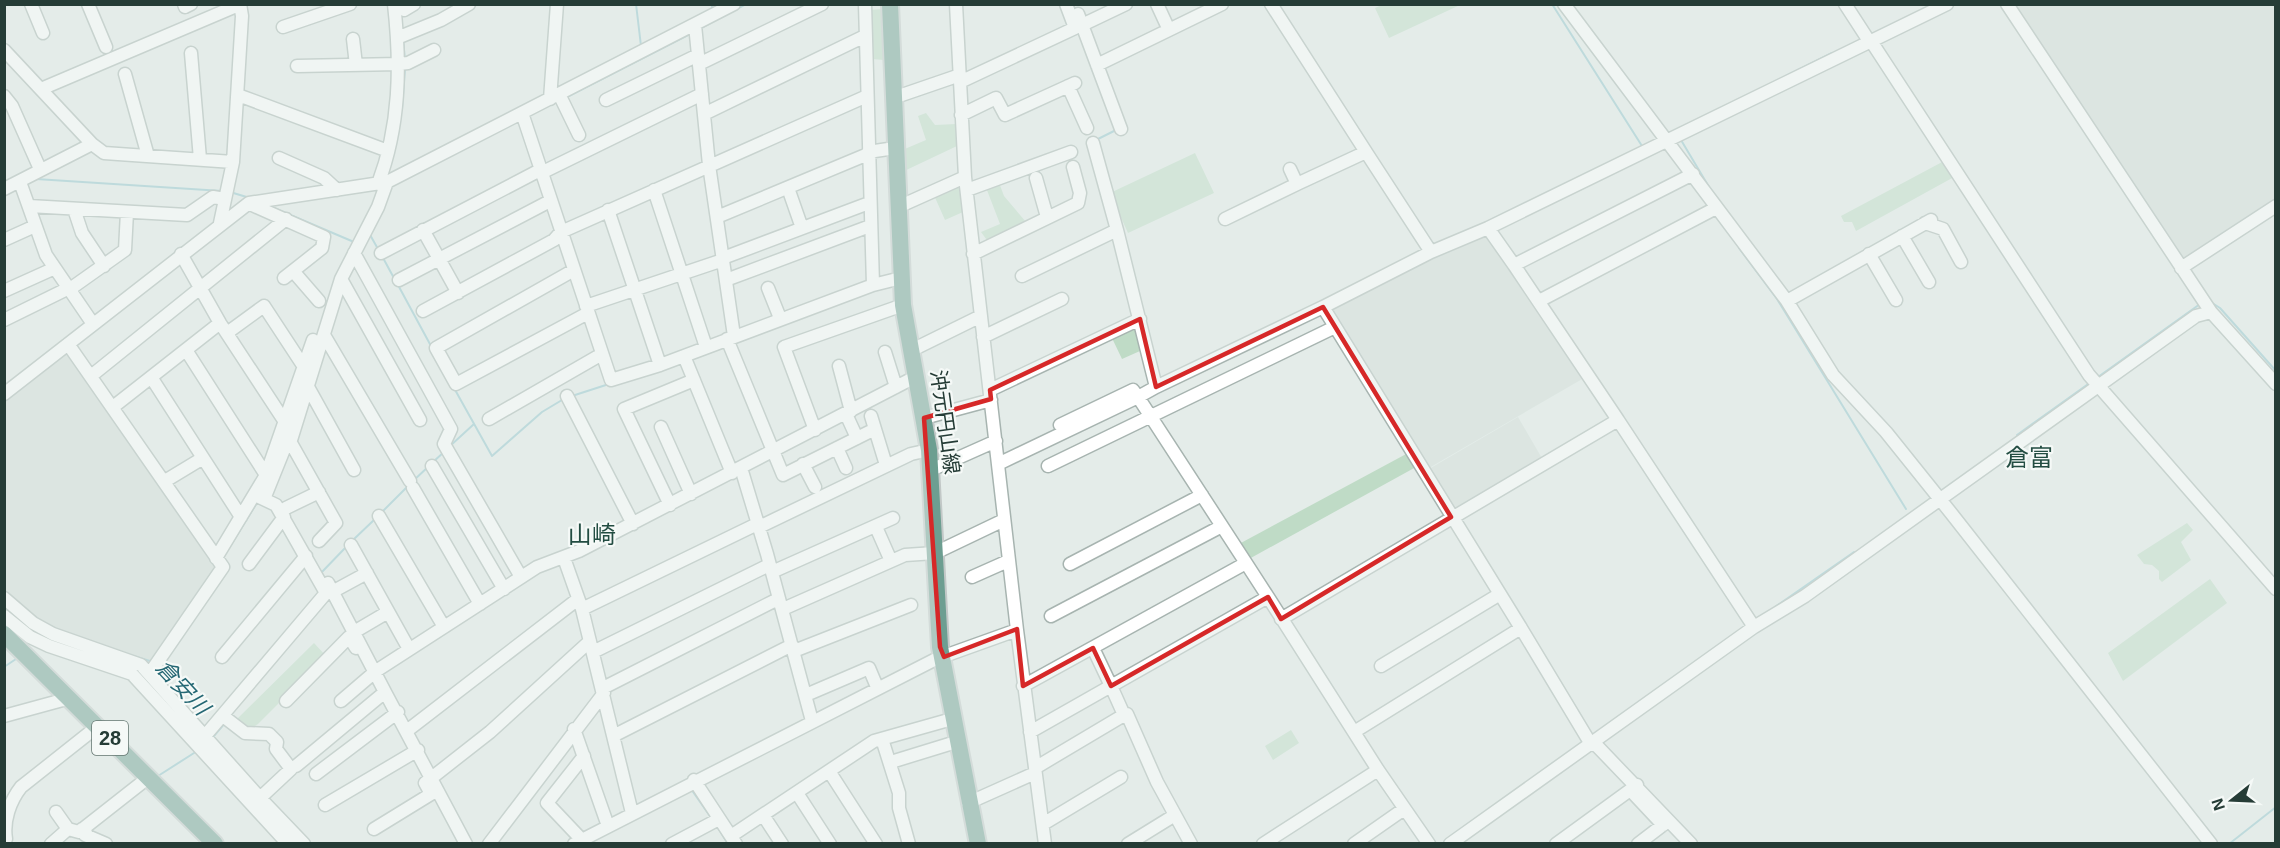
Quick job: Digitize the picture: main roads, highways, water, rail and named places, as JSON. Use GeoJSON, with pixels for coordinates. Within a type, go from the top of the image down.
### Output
{"type":"FeatureCollection","features":[{"type":"Feature","properties":{"kind":"main road","name":"沖元円山線"},"geometry":{"type":"LineString","coordinates":[[890,4],[893,98],[891,148],[898,207],[899,305],[912,350],[913,378],[924,418],[926,450],[931,470],[931,553],[938,658],[948,720],[978,843]]}},
{"type":"Feature","properties":{"kind":"main road","name":"28"},"geometry":{"type":"LineString","coordinates":[[4,634],[215,843]]}},
{"type":"Feature","properties":{"kind":"waterway"},"geometry":{"type":"LineString","coordinates":[[636,4],[641,46]]}},
{"type":"Feature","properties":{"kind":"waterway"},"geometry":{"type":"LineString","coordinates":[[712,4],[712,11]]}},
{"type":"Feature","properties":{"kind":"waterway"},"geometry":{"type":"LineString","coordinates":[[701,28],[746,4]]}},
{"type":"Feature","properties":{"kind":"waterway"},"geometry":{"type":"LineString","coordinates":[[1552,4],[1642,146]]}},
{"type":"Feature","properties":{"kind":"waterway"},"geometry":{"type":"LineString","coordinates":[[565,98],[690,34]]}},
{"type":"Feature","properties":{"kind":"waterway"},"geometry":{"type":"LineString","coordinates":[[403,39],[405,60]]}},
{"type":"Feature","properties":{"kind":"waterway"},"geometry":{"type":"LineString","coordinates":[[1786,76],[1832,53]]}},
{"type":"Feature","properties":{"kind":"waterway"},"geometry":{"type":"LineString","coordinates":[[402,108],[405,69]]}},
{"type":"Feature","properties":{"kind":"waterway"},"geometry":{"type":"LineString","coordinates":[[1096,140],[1118,129]]}},
{"type":"Feature","properties":{"kind":"waterway"},"geometry":{"type":"LineString","coordinates":[[1681,140],[1712,192]]}},
{"type":"Feature","properties":{"kind":"waterway"},"geometry":{"type":"LineString","coordinates":[[36,179],[222,191]]}},
{"type":"Feature","properties":{"kind":"waterway"},"geometry":{"type":"LineString","coordinates":[[230,192],[250,198]]}},
{"type":"Feature","properties":{"kind":"waterway"},"geometry":{"type":"LineString","coordinates":[[267,205],[354,242]]}},
{"type":"Feature","properties":{"kind":"waterway"},"geometry":{"type":"LineString","coordinates":[[1739,227],[1744,237]]}},
{"type":"Feature","properties":{"kind":"waterway"},"geometry":{"type":"LineString","coordinates":[[369,233],[378,249]]}},
{"type":"Feature","properties":{"kind":"waterway"},"geometry":{"type":"LineString","coordinates":[[1739,248],[1777,299],[1906,509]]}},
{"type":"Feature","properties":{"kind":"waterway"},"geometry":{"type":"LineString","coordinates":[[382,256],[395,280]]}},
{"type":"Feature","properties":{"kind":"waterway"},"geometry":{"type":"LineString","coordinates":[[398,285],[431,346]]}},
{"type":"Feature","properties":{"kind":"waterway"},"geometry":{"type":"LineString","coordinates":[[2209,301],[2220,308],[2276,371]]}},
{"type":"Feature","properties":{"kind":"waterway"},"geometry":{"type":"LineString","coordinates":[[2098,377],[2200,304]]}},
{"type":"Feature","properties":{"kind":"waterway"},"geometry":{"type":"LineString","coordinates":[[2017,435],[2091,382]]}},
{"type":"Feature","properties":{"kind":"waterway"},"geometry":{"type":"LineString","coordinates":[[575,395],[609,384]]}},
{"type":"Feature","properties":{"kind":"waterway"},"geometry":{"type":"LineString","coordinates":[[454,388],[492,456],[542,412],[562,400]]}},
{"type":"Feature","properties":{"kind":"waterway"},"geometry":{"type":"LineString","coordinates":[[450,446],[474,424]]}},
{"type":"Feature","properties":{"kind":"waterway"},"geometry":{"type":"LineString","coordinates":[[433,462],[444,452]]}},
{"type":"Feature","properties":{"kind":"waterway"},"geometry":{"type":"LineString","coordinates":[[413,481],[429,466]]}},
{"type":"Feature","properties":{"kind":"waterway"},"geometry":{"type":"LineString","coordinates":[[381,513],[409,485]]}},
{"type":"Feature","properties":{"kind":"waterway"},"geometry":{"type":"LineString","coordinates":[[229,548],[258,501]]}},
{"type":"Feature","properties":{"kind":"waterway"},"geometry":{"type":"LineString","coordinates":[[353,540],[375,519]]}},
{"type":"Feature","properties":{"kind":"waterway"},"geometry":{"type":"LineString","coordinates":[[320,574],[347,546]]}},
{"type":"Feature","properties":{"kind":"waterway"},"geometry":{"type":"LineString","coordinates":[[1775,607],[1854,552]]}},
{"type":"Feature","properties":{"kind":"waterway","name":"倉安川"},"geometry":{"type":"LineString","coordinates":[[4,608],[47,639],[131,667],[168,705]]}},
{"type":"Feature","properties":{"kind":"waterway"},"geometry":{"type":"LineString","coordinates":[[124,653],[153,662]]}},
{"type":"Feature","properties":{"kind":"waterway"},"geometry":{"type":"LineString","coordinates":[[4,667],[19,657]]}},
{"type":"Feature","properties":{"kind":"waterway"},"geometry":{"type":"LineString","coordinates":[[213,737],[225,723]]}},
{"type":"Feature","properties":{"kind":"waterway"},"geometry":{"type":"LineString","coordinates":[[158,776],[194,753]]}},
{"type":"Feature","properties":{"kind":"waterway"},"geometry":{"type":"LineString","coordinates":[[691,789],[712,819]]}},
{"type":"Feature","properties":{"kind":"waterway"},"geometry":{"type":"LineString","coordinates":[[2229,844],[2276,807]]}},
{"type":"Feature","properties":{"kind":"waterway"},"geometry":{"type":"LineString","coordinates":[[717,826],[728,844]]}},
{"type":"Feature","properties":{"kind":"district","name":"倉富"},"geometry":{"type":"Point","coordinates":[2029,458]}},
{"type":"Feature","properties":{"kind":"district","name":"山崎"},"geometry":{"type":"Point","coordinates":[592,535]}}]}
